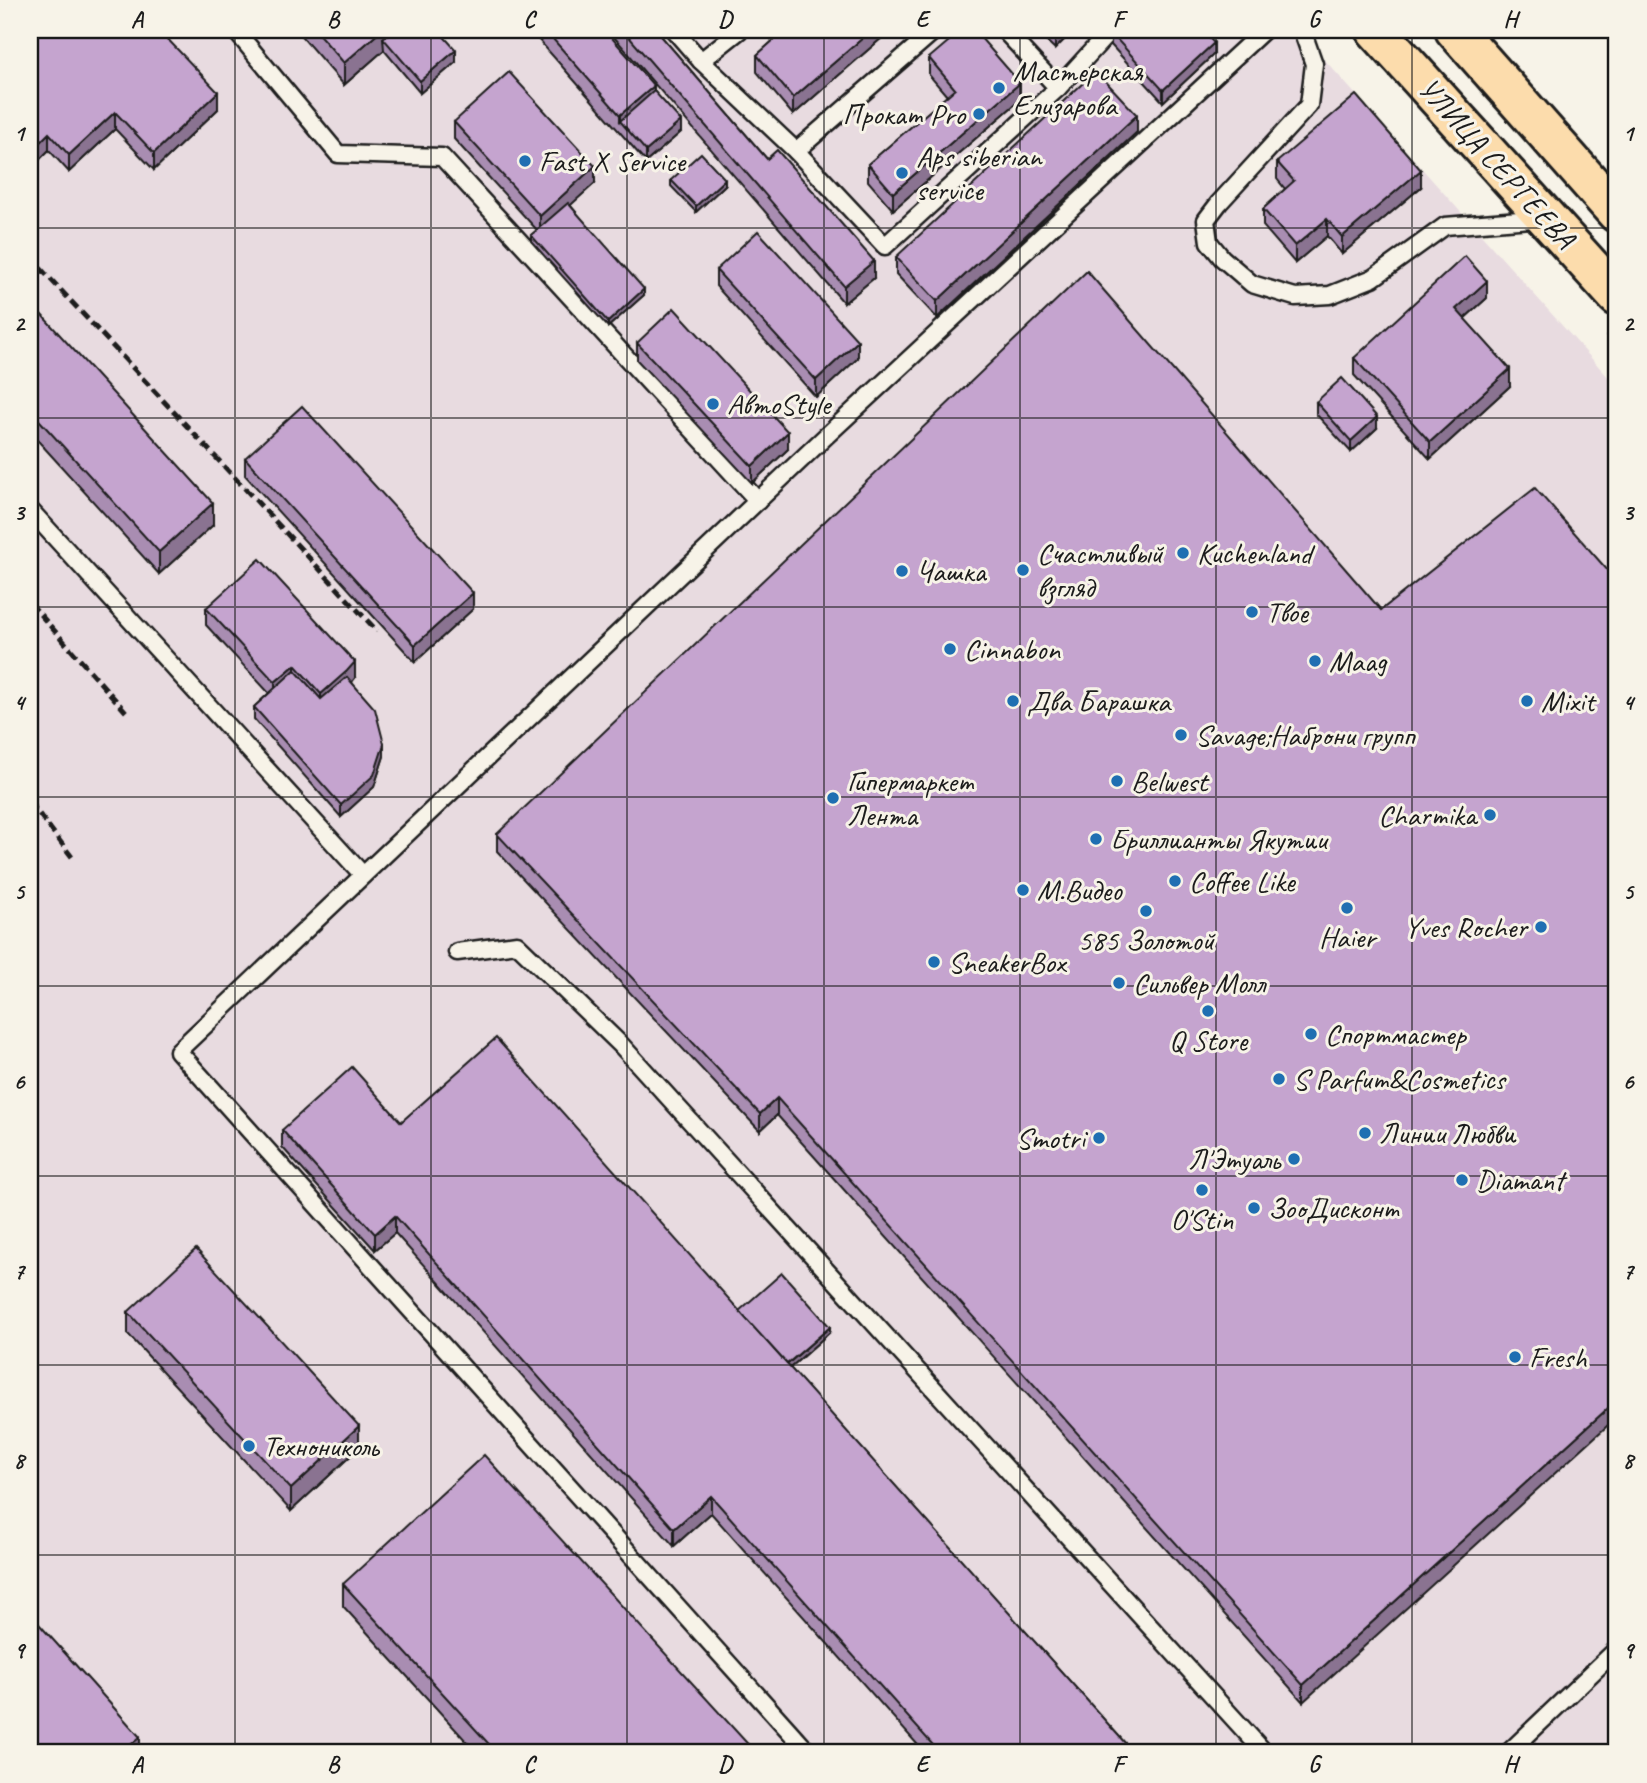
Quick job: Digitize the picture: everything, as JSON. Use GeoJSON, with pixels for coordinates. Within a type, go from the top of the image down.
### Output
{"type":"FeatureCollection","features":[{"type":"Feature","properties":{"kind":"main road","name":"УЛИЦА СЕРГЕЕВА"},"geometry":{"type":"LineString","coordinates":[[1376,30],[1617,296]]}},
{"type":"Feature","properties":{"kind":"main road","name":"УЛИЦА СЕРГЕЕВА"},"geometry":{"type":"LineString","coordinates":[[1455,30],[1617,213]]}},
{"type":"Feature","properties":{"kind":"lane"},"geometry":{"type":"LineString","coordinates":[[234,30],[338,154],[442,157],[758,501]]}},
{"type":"Feature","properties":{"kind":"lane"},"geometry":{"type":"LineString","coordinates":[[674,30],[701,61],[796,150],[885,246],[1058,88],[1111,30]]}},
{"type":"Feature","properties":{"kind":"lane"},"geometry":{"type":"LineString","coordinates":[[701,61],[740,30]]}},
{"type":"Feature","properties":{"kind":"lane"},"geometry":{"type":"LineString","coordinates":[[796,150],[934,30]]}},
{"type":"Feature","properties":{"kind":"lane"},"geometry":{"type":"LineString","coordinates":[[1004,30],[1058,88]]}},
{"type":"Feature","properties":{"kind":"lane"},"geometry":{"type":"LineString","coordinates":[[809,1753],[178,1051],[859,405],[1264,30]]}},
{"type":"Feature","properties":{"kind":"lane"},"geometry":{"type":"LineString","coordinates":[[1302,30],[1314,64],[1309,105],[1206,220],[1209,242],[1222,258],[1252,284],[1294,297],[1330,295],[1373,278],[1445,226],[1547,218]]}},
{"type":"Feature","properties":{"kind":"lane"},"geometry":{"type":"LineString","coordinates":[[30,510],[363,875]]}},
{"type":"Feature","properties":{"kind":"lane"},"geometry":{"type":"LineString","coordinates":[[457,953],[517,944],[621,1045],[1265,1753]]}},
{"type":"Feature","properties":{"kind":"lane"},"geometry":{"type":"LineString","coordinates":[[1508,1753],[1615,1652],[1617,1655]]}},
{"type":"Feature","properties":{"kind":"shaded area"},"geometry":{"type":"Polygon","coordinates":[[[30,30],[1298,30],[1617,387],[1617,1753],[30,1753],[30,30]]]}},
{"type":"Feature","properties":{"kind":"building"},"geometry":{"type":"Polygon","coordinates":[[[30,30],[159,30],[218,92],[154,153],[115,112],[69,155],[49,133],[36,146],[30,139],[30,30]]]}},
{"type":"Feature","properties":{"kind":"building"},"geometry":{"type":"Polygon","coordinates":[[[315,30],[382,30],[344,63],[315,30]]]}},
{"type":"Feature","properties":{"kind":"building"},"geometry":{"type":"Polygon","coordinates":[[[393,30],[438,30],[456,50],[420,81],[383,38],[393,30]]]}},
{"type":"Feature","properties":{"kind":"building"},"geometry":{"type":"Polygon","coordinates":[[[545,30],[605,30],[654,86],[620,115],[545,30]]]}},
{"type":"Feature","properties":{"kind":"building"},"geometry":{"type":"Polygon","coordinates":[[[623,30],[656,30],[767,159],[777,150],[874,261],[844,286],[623,30]]]}},
{"type":"Feature","properties":{"kind":"building"},"geometry":{"type":"Polygon","coordinates":[[[785,30],[872,30],[793,98],[757,55],[785,30]]]}},
{"type":"Feature","properties":{"kind":"building"},"geometry":{"type":"Polygon","coordinates":[[[962,30],[974,30],[1020,83],[893,193],[868,164],[955,89],[929,58],[962,30]]]}},
{"type":"Feature","properties":{"kind":"building"},"geometry":{"type":"Polygon","coordinates":[[[1047,30],[1062,30],[1055,37],[1047,30]]]}},
{"type":"Feature","properties":{"kind":"building"},"geometry":{"type":"Polygon","coordinates":[[[1115,30],[1202,30],[1214,43],[1163,90],[1111,33],[1115,30]]]}},
{"type":"Feature","properties":{"kind":"building"},"geometry":{"type":"Polygon","coordinates":[[[1096,71],[1137,115],[937,301],[896,257],[1096,71]]]}},
{"type":"Feature","properties":{"kind":"building","name":"Fast X Service"},"geometry":{"type":"Polygon","coordinates":[[[509,72],[595,166],[540,216],[454,122],[509,72]]]}},
{"type":"Feature","properties":{"kind":"building"},"geometry":{"type":"Polygon","coordinates":[[[654,91],[681,121],[646,151],[620,121],[654,91]]]}},
{"type":"Feature","properties":{"kind":"building"},"geometry":{"type":"Polygon","coordinates":[[[1356,95],[1421,170],[1342,237],[1327,219],[1295,246],[1263,209],[1294,181],[1277,162],[1356,95]]]}},
{"type":"Feature","properties":{"kind":"building"},"geometry":{"type":"Polygon","coordinates":[[[701,153],[725,179],[696,206],[671,180],[701,153]]]}},
{"type":"Feature","properties":{"kind":"building"},"geometry":{"type":"Polygon","coordinates":[[[568,203],[644,289],[608,322],[531,235],[568,203]]]}},
{"type":"Feature","properties":{"kind":"building"},"geometry":{"type":"Polygon","coordinates":[[[758,231],[858,341],[816,380],[716,270],[758,231]]]}},
{"type":"Feature","properties":{"kind":"building"},"geometry":{"type":"Polygon","coordinates":[[[1465,256],[1487,281],[1456,309],[1510,369],[1430,442],[1354,358],[1465,256]]]}},
{"type":"Feature","properties":{"kind":"building","name":"Сильвер Молл"},"geometry":{"type":"Polygon","coordinates":[[[1087,271],[1381,610],[1535,488],[1617,581],[1617,1400],[1303,1685],[777,1098],[760,1114],[497,834],[1087,271]]]}},
{"type":"Feature","properties":{"kind":"building"},"geometry":{"type":"Polygon","coordinates":[[[30,302],[213,503],[159,552],[30,410],[30,302]]]}},
{"type":"Feature","properties":{"kind":"building","name":"АвтоStyle"},"geometry":{"type":"Polygon","coordinates":[[[674,308],[788,432],[752,466],[637,343],[674,308]]]}},
{"type":"Feature","properties":{"kind":"building"},"geometry":{"type":"Polygon","coordinates":[[[1342,378],[1377,417],[1351,441],[1316,402],[1342,378]]]}},
{"type":"Feature","properties":{"kind":"building"},"geometry":{"type":"Polygon","coordinates":[[[302,406],[473,593],[415,645],[245,458],[302,406]]]}},
{"type":"Feature","properties":{"kind":"building"},"geometry":{"type":"Polygon","coordinates":[[[260,559],[355,662],[321,694],[295,665],[275,682],[206,608],[260,559]]]}},
{"type":"Feature","properties":{"kind":"building"},"geometry":{"type":"Polygon","coordinates":[[[295,670],[321,699],[347,677],[375,709],[384,744],[374,775],[341,805],[254,707],[295,670]]]}},
{"type":"Feature","properties":{"kind":"building"},"geometry":{"type":"Polygon","coordinates":[[[496,1038],[1134,1753],[940,1753],[711,1496],[674,1529],[395,1216],[375,1234],[282,1130],[352,1067],[401,1122],[496,1038]]]}},
{"type":"Feature","properties":{"kind":"building"},"geometry":{"type":"Polygon","coordinates":[[[196,1249],[359,1426],[291,1489],[128,1312],[196,1249]]]}},
{"type":"Feature","properties":{"kind":"building"},"geometry":{"type":"Polygon","coordinates":[[[782,1273],[830,1327],[787,1364],[739,1311],[782,1273]]]}},
{"type":"Feature","properties":{"kind":"building"},"geometry":{"type":"Polygon","coordinates":[[[484,1455],[756,1753],[497,1753],[343,1584],[484,1455]]]}},
{"type":"Feature","properties":{"kind":"building"},"geometry":{"type":"Polygon","coordinates":[[[30,1614],[140,1737],[121,1753],[30,1753],[30,1614]]]}},
{"type":"Feature","properties":{"kind":"railway"},"geometry":{"type":"LineString","coordinates":[[30,257],[377,631]]}},
{"type":"Feature","properties":{"kind":"railway"},"geometry":{"type":"LineString","coordinates":[[30,603],[127,713]]}},
{"type":"Feature","properties":{"kind":"railway"},"geometry":{"type":"LineString","coordinates":[[30,802],[72,857]]}},
{"type":"Feature","properties":{"kind":"place","name":"Мастерская Елизарова"},"geometry":{"type":"Point","coordinates":[999,88]}},
{"type":"Feature","properties":{"kind":"place","name":"Прокат Pro"},"geometry":{"type":"Point","coordinates":[979,114]}},
{"type":"Feature","properties":{"kind":"place","name":"Fast X Service"},"geometry":{"type":"Point","coordinates":[525,161]}},
{"type":"Feature","properties":{"kind":"place","name":"Aps siberian service"},"geometry":{"type":"Point","coordinates":[902,173]}},
{"type":"Feature","properties":{"kind":"place","name":"АвтоStyle"},"geometry":{"type":"Point","coordinates":[713,404]}},
{"type":"Feature","properties":{"kind":"place","name":"Kuchenland"},"geometry":{"type":"Point","coordinates":[1183,553]}},
{"type":"Feature","properties":{"kind":"place","name":"Счастливый взгляд"},"geometry":{"type":"Point","coordinates":[1023,570]}},
{"type":"Feature","properties":{"kind":"place","name":"Чашка"},"geometry":{"type":"Point","coordinates":[902,571]}},
{"type":"Feature","properties":{"kind":"place","name":"Твое"},"geometry":{"type":"Point","coordinates":[1252,612]}},
{"type":"Feature","properties":{"kind":"place","name":"Cinnabon"},"geometry":{"type":"Point","coordinates":[950,649]}},
{"type":"Feature","properties":{"kind":"place","name":"Maag"},"geometry":{"type":"Point","coordinates":[1315,661]}},
{"type":"Feature","properties":{"kind":"place","name":"Два Барашка"},"geometry":{"type":"Point","coordinates":[1013,701]}},
{"type":"Feature","properties":{"kind":"place","name":"Mixit"},"geometry":{"type":"Point","coordinates":[1527,701]}},
{"type":"Feature","properties":{"kind":"place","name":"Savage;Наброни групп"},"geometry":{"type":"Point","coordinates":[1181,735]}},
{"type":"Feature","properties":{"kind":"place","name":"Belwest"},"geometry":{"type":"Point","coordinates":[1117,781]}},
{"type":"Feature","properties":{"kind":"place","name":"Гипермаркет Лента"},"geometry":{"type":"Point","coordinates":[833,798]}},
{"type":"Feature","properties":{"kind":"place","name":"Charmika"},"geometry":{"type":"Point","coordinates":[1490,815]}},
{"type":"Feature","properties":{"kind":"place","name":"Бриллианты Якутии"},"geometry":{"type":"Point","coordinates":[1096,839]}},
{"type":"Feature","properties":{"kind":"place","name":"Coffee Like"},"geometry":{"type":"Point","coordinates":[1175,881]}},
{"type":"Feature","properties":{"kind":"place","name":"М.Видео"},"geometry":{"type":"Point","coordinates":[1023,890]}},
{"type":"Feature","properties":{"kind":"place","name":"Haier"},"geometry":{"type":"Point","coordinates":[1347,908]}},
{"type":"Feature","properties":{"kind":"place","name":"585 Золотой"},"geometry":{"type":"Point","coordinates":[1146,911]}},
{"type":"Feature","properties":{"kind":"place","name":"Yves Rocher"},"geometry":{"type":"Point","coordinates":[1541,927]}},
{"type":"Feature","properties":{"kind":"place","name":"SneakerBox"},"geometry":{"type":"Point","coordinates":[934,962]}},
{"type":"Feature","properties":{"kind":"place","name":"Сильвер Молл"},"geometry":{"type":"Point","coordinates":[1119,983]}},
{"type":"Feature","properties":{"kind":"place","name":"Q Store"},"geometry":{"type":"Point","coordinates":[1208,1011]}},
{"type":"Feature","properties":{"kind":"place","name":"Спортмастер"},"geometry":{"type":"Point","coordinates":[1311,1034]}},
{"type":"Feature","properties":{"kind":"place","name":"S Parfum&Cosmetics"},"geometry":{"type":"Point","coordinates":[1279,1079]}},
{"type":"Feature","properties":{"kind":"place","name":"Линии Любви"},"geometry":{"type":"Point","coordinates":[1365,1133]}},
{"type":"Feature","properties":{"kind":"place","name":"Smotri"},"geometry":{"type":"Point","coordinates":[1099,1138]}},
{"type":"Feature","properties":{"kind":"place","name":"Л'Этуаль"},"geometry":{"type":"Point","coordinates":[1294,1159]}},
{"type":"Feature","properties":{"kind":"place","name":"Diamant"},"geometry":{"type":"Point","coordinates":[1462,1180]}},
{"type":"Feature","properties":{"kind":"place","name":"O'Stin"},"geometry":{"type":"Point","coordinates":[1202,1190]}},
{"type":"Feature","properties":{"kind":"place","name":"ЗооДисконт"},"geometry":{"type":"Point","coordinates":[1254,1208]}},
{"type":"Feature","properties":{"kind":"place","name":"Fresh"},"geometry":{"type":"Point","coordinates":[1515,1357]}},
{"type":"Feature","properties":{"kind":"place","name":"Технониколь"},"geometry":{"type":"Point","coordinates":[249,1446]}}]}
